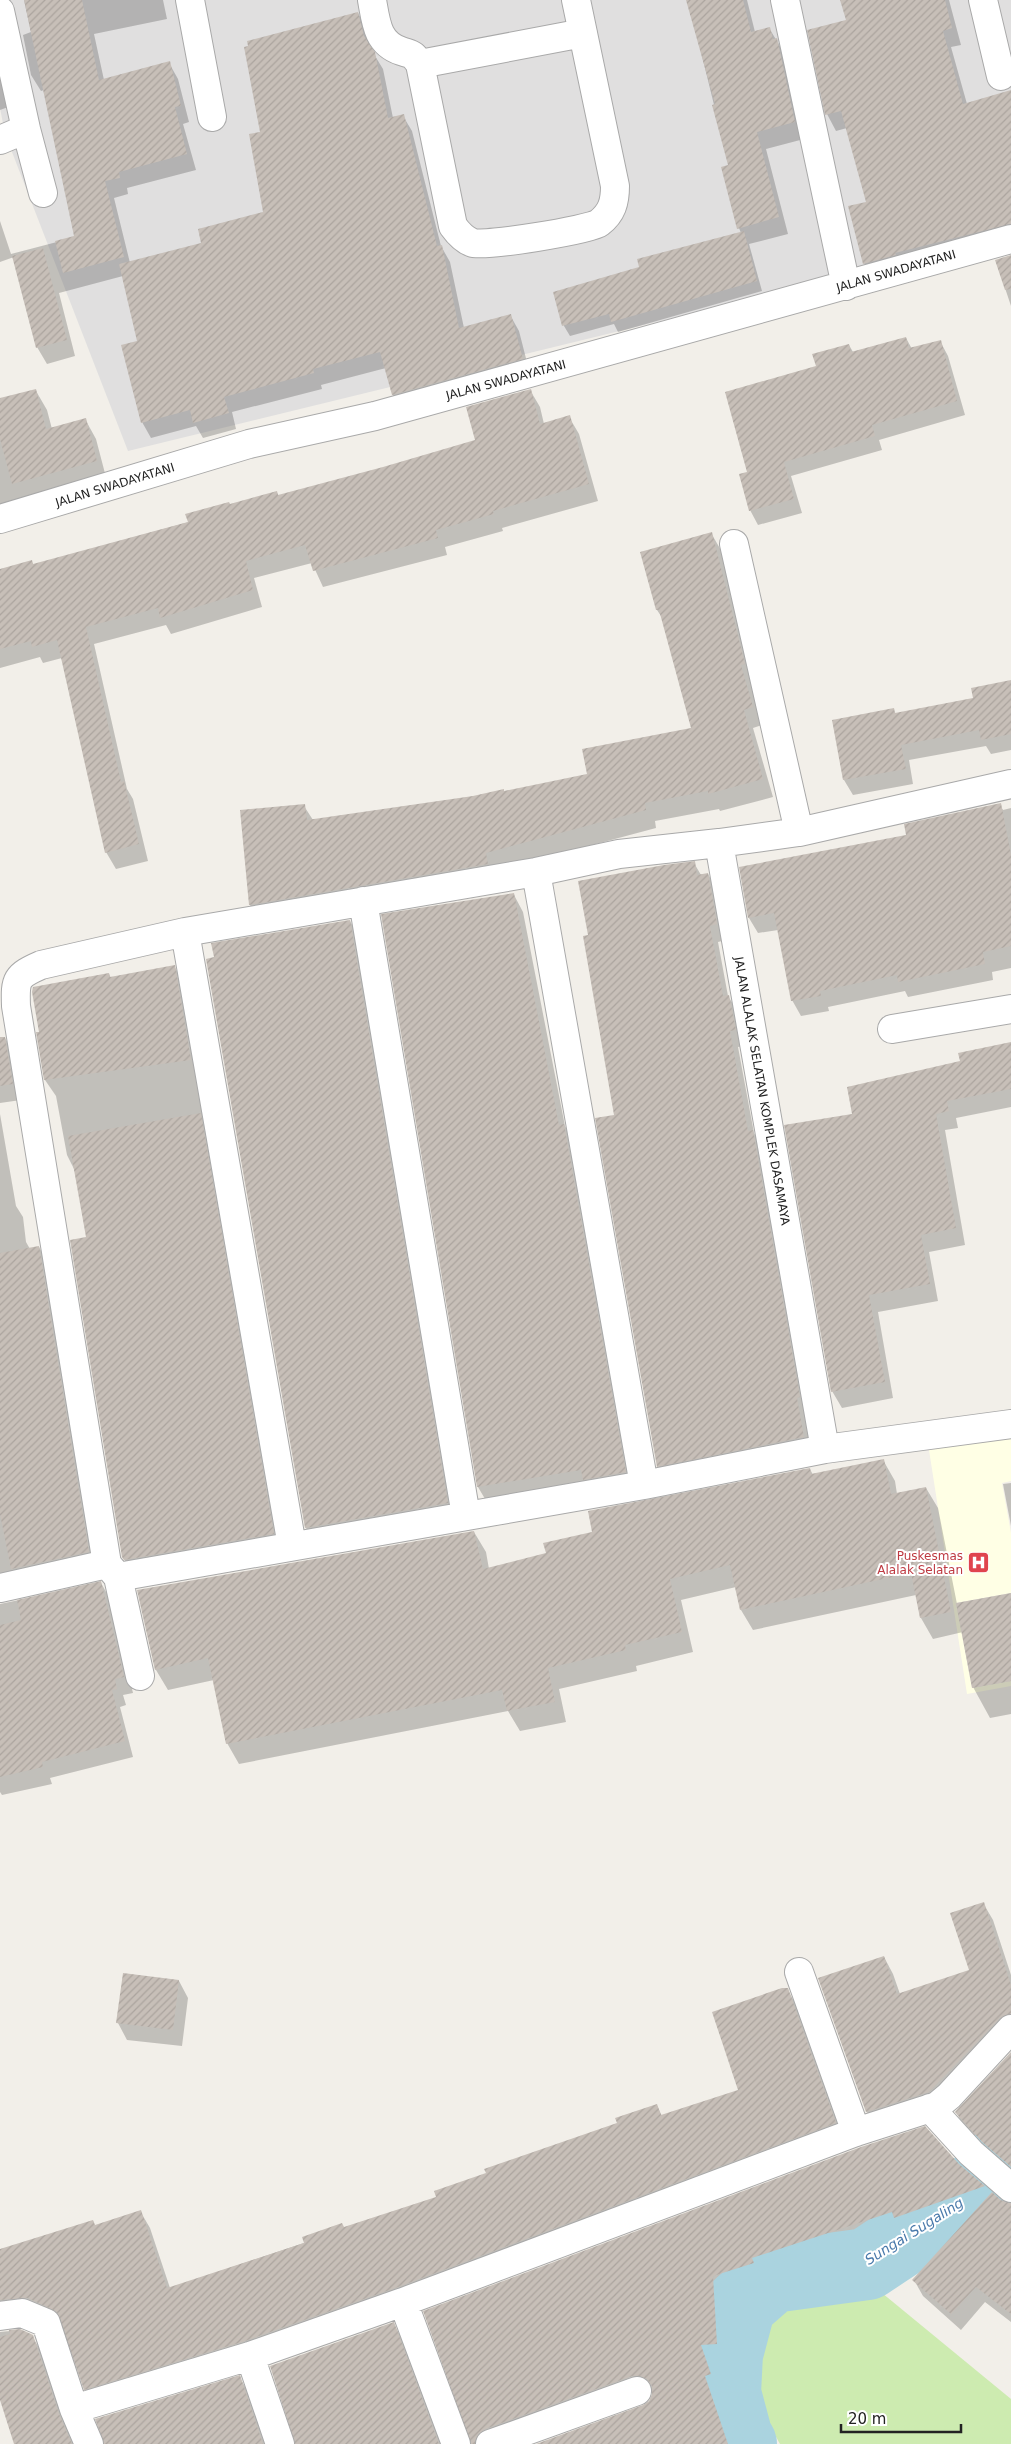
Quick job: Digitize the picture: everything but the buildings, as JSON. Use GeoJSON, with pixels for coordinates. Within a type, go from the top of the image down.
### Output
{"type":"FeatureCollection","features":[{"type":"Feature","properties":{"kind":"street"},"geometry":{"type":"LineString","coordinates":[[190,0],[212,118]]}},
{"type":"Feature","properties":{"kind":"street"},"geometry":{"type":"LineString","coordinates":[[372,0],[378,32],[388,46],[413,54],[420,64],[453,226],[459,234],[474,244],[536,238],[598,224],[615,204],[615,186],[576,0]]}},
{"type":"Feature","properties":{"kind":"street"},"geometry":{"type":"LineString","coordinates":[[785,0],[846,286]]}},
{"type":"Feature","properties":{"kind":"street"},"geometry":{"type":"LineString","coordinates":[[983,0],[1000,76]]}},
{"type":"Feature","properties":{"kind":"street"},"geometry":{"type":"LineString","coordinates":[[0,11],[26,129],[43,193]]}},
{"type":"Feature","properties":{"kind":"street"},"geometry":{"type":"LineString","coordinates":[[420,64],[583,33]]}},
{"type":"Feature","properties":{"kind":"street"},"geometry":{"type":"LineString","coordinates":[[0,140],[26,129]]}},
{"type":"Feature","properties":{"kind":"street","name":"JALAN SWADAYATANI"},"geometry":{"type":"LineString","coordinates":[[0,519],[249,444],[375,416],[846,286],[1011,238]]}},
{"type":"Feature","properties":{"kind":"street"},"geometry":{"type":"LineString","coordinates":[[734,544],[798,832]]}},
{"type":"Feature","properties":{"kind":"street"},"geometry":{"type":"LineString","coordinates":[[140,1676],[113,1570],[16,1006],[16,984],[22,974],[41,965],[185,932],[363,900],[536,872],[619,854],[798,832],[1011,784]]}},
{"type":"Feature","properties":{"kind":"street","name":"JALAN ALALAK SELATAN KOMPLEK DASAMAYA"},"geometry":{"type":"LineString","coordinates":[[719,843],[825,1449]]}},
{"type":"Feature","properties":{"kind":"street"},"geometry":{"type":"LineString","coordinates":[[536,872],[644,1484]]}},
{"type":"Feature","properties":{"kind":"street"},"geometry":{"type":"LineString","coordinates":[[363,900],[466,1516]]}},
{"type":"Feature","properties":{"kind":"street"},"geometry":{"type":"LineString","coordinates":[[185,932],[292,1546]]}},
{"type":"Feature","properties":{"kind":"street"},"geometry":{"type":"LineString","coordinates":[[892,1030],[1011,1009]]}},
{"type":"Feature","properties":{"kind":"street"},"geometry":{"type":"LineString","coordinates":[[0,1588],[113,1570],[292,1546],[644,1484],[825,1449],[1011,1424]]}},
{"type":"Feature","properties":{"kind":"street"},"geometry":{"type":"LineString","coordinates":[[798,1972],[856,2132]]}},
{"type":"Feature","properties":{"kind":"street"},"geometry":{"type":"LineString","coordinates":[[74,2409],[250,2356],[403,2302],[856,2132],[937,2106],[949,2096],[1011,2029]]}},
{"type":"Feature","properties":{"kind":"street"},"geometry":{"type":"LineString","coordinates":[[930,2108],[971,2153],[1011,2188]]}},
{"type":"Feature","properties":{"kind":"street"},"geometry":{"type":"LineString","coordinates":[[403,2302],[456,2444]]}},
{"type":"Feature","properties":{"kind":"street"},"geometry":{"type":"LineString","coordinates":[[0,2316],[22,2313],[46,2324],[74,2409],[89,2444]]}},
{"type":"Feature","properties":{"kind":"street"},"geometry":{"type":"LineString","coordinates":[[250,2356],[280,2444]]}},
{"type":"Feature","properties":{"kind":"street"},"geometry":{"type":"LineString","coordinates":[[490,2444],[637,2391]]}},
{"type":"Feature","properties":{"kind":"shaded area"},"geometry":{"type":"Polygon","coordinates":[[[0,0],[1011,0],[1011,227],[722,306],[128,451],[5,134],[0,108],[0,0]]]}},
{"type":"Feature","properties":{"kind":"shaded area","name":"Puskesmas Alalak Selatan"},"geometry":{"type":"Polygon","coordinates":[[[1011,1436],[1011,1481],[1002,1483],[1011,1533],[1011,1593],[956,1603],[972,1688],[1011,1681],[1011,1686],[967,1694],[929,1450],[1011,1436]]]}},
{"type":"Feature","properties":{"kind":"green space"},"geometry":{"type":"Polygon","coordinates":[[[865,2279],[1011,2399],[1011,2444],[780,2444],[760,2408],[755,2331],[780,2290],[865,2279]]]}},
{"type":"Feature","properties":{"kind":"waterway","name":"Sungai Sugaling"},"geometry":{"type":"LineString","coordinates":[[741,2444],[737,2438],[725,2393],[727,2354],[740,2305],[772,2277],[867,2264],[968,2197],[1011,2149]]}},
{"type":"Feature","properties":{"kind":"place","name":"Puskesmas Alalak Selatan"},"geometry":{"type":"Point","coordinates":[979,1563]}}]}
